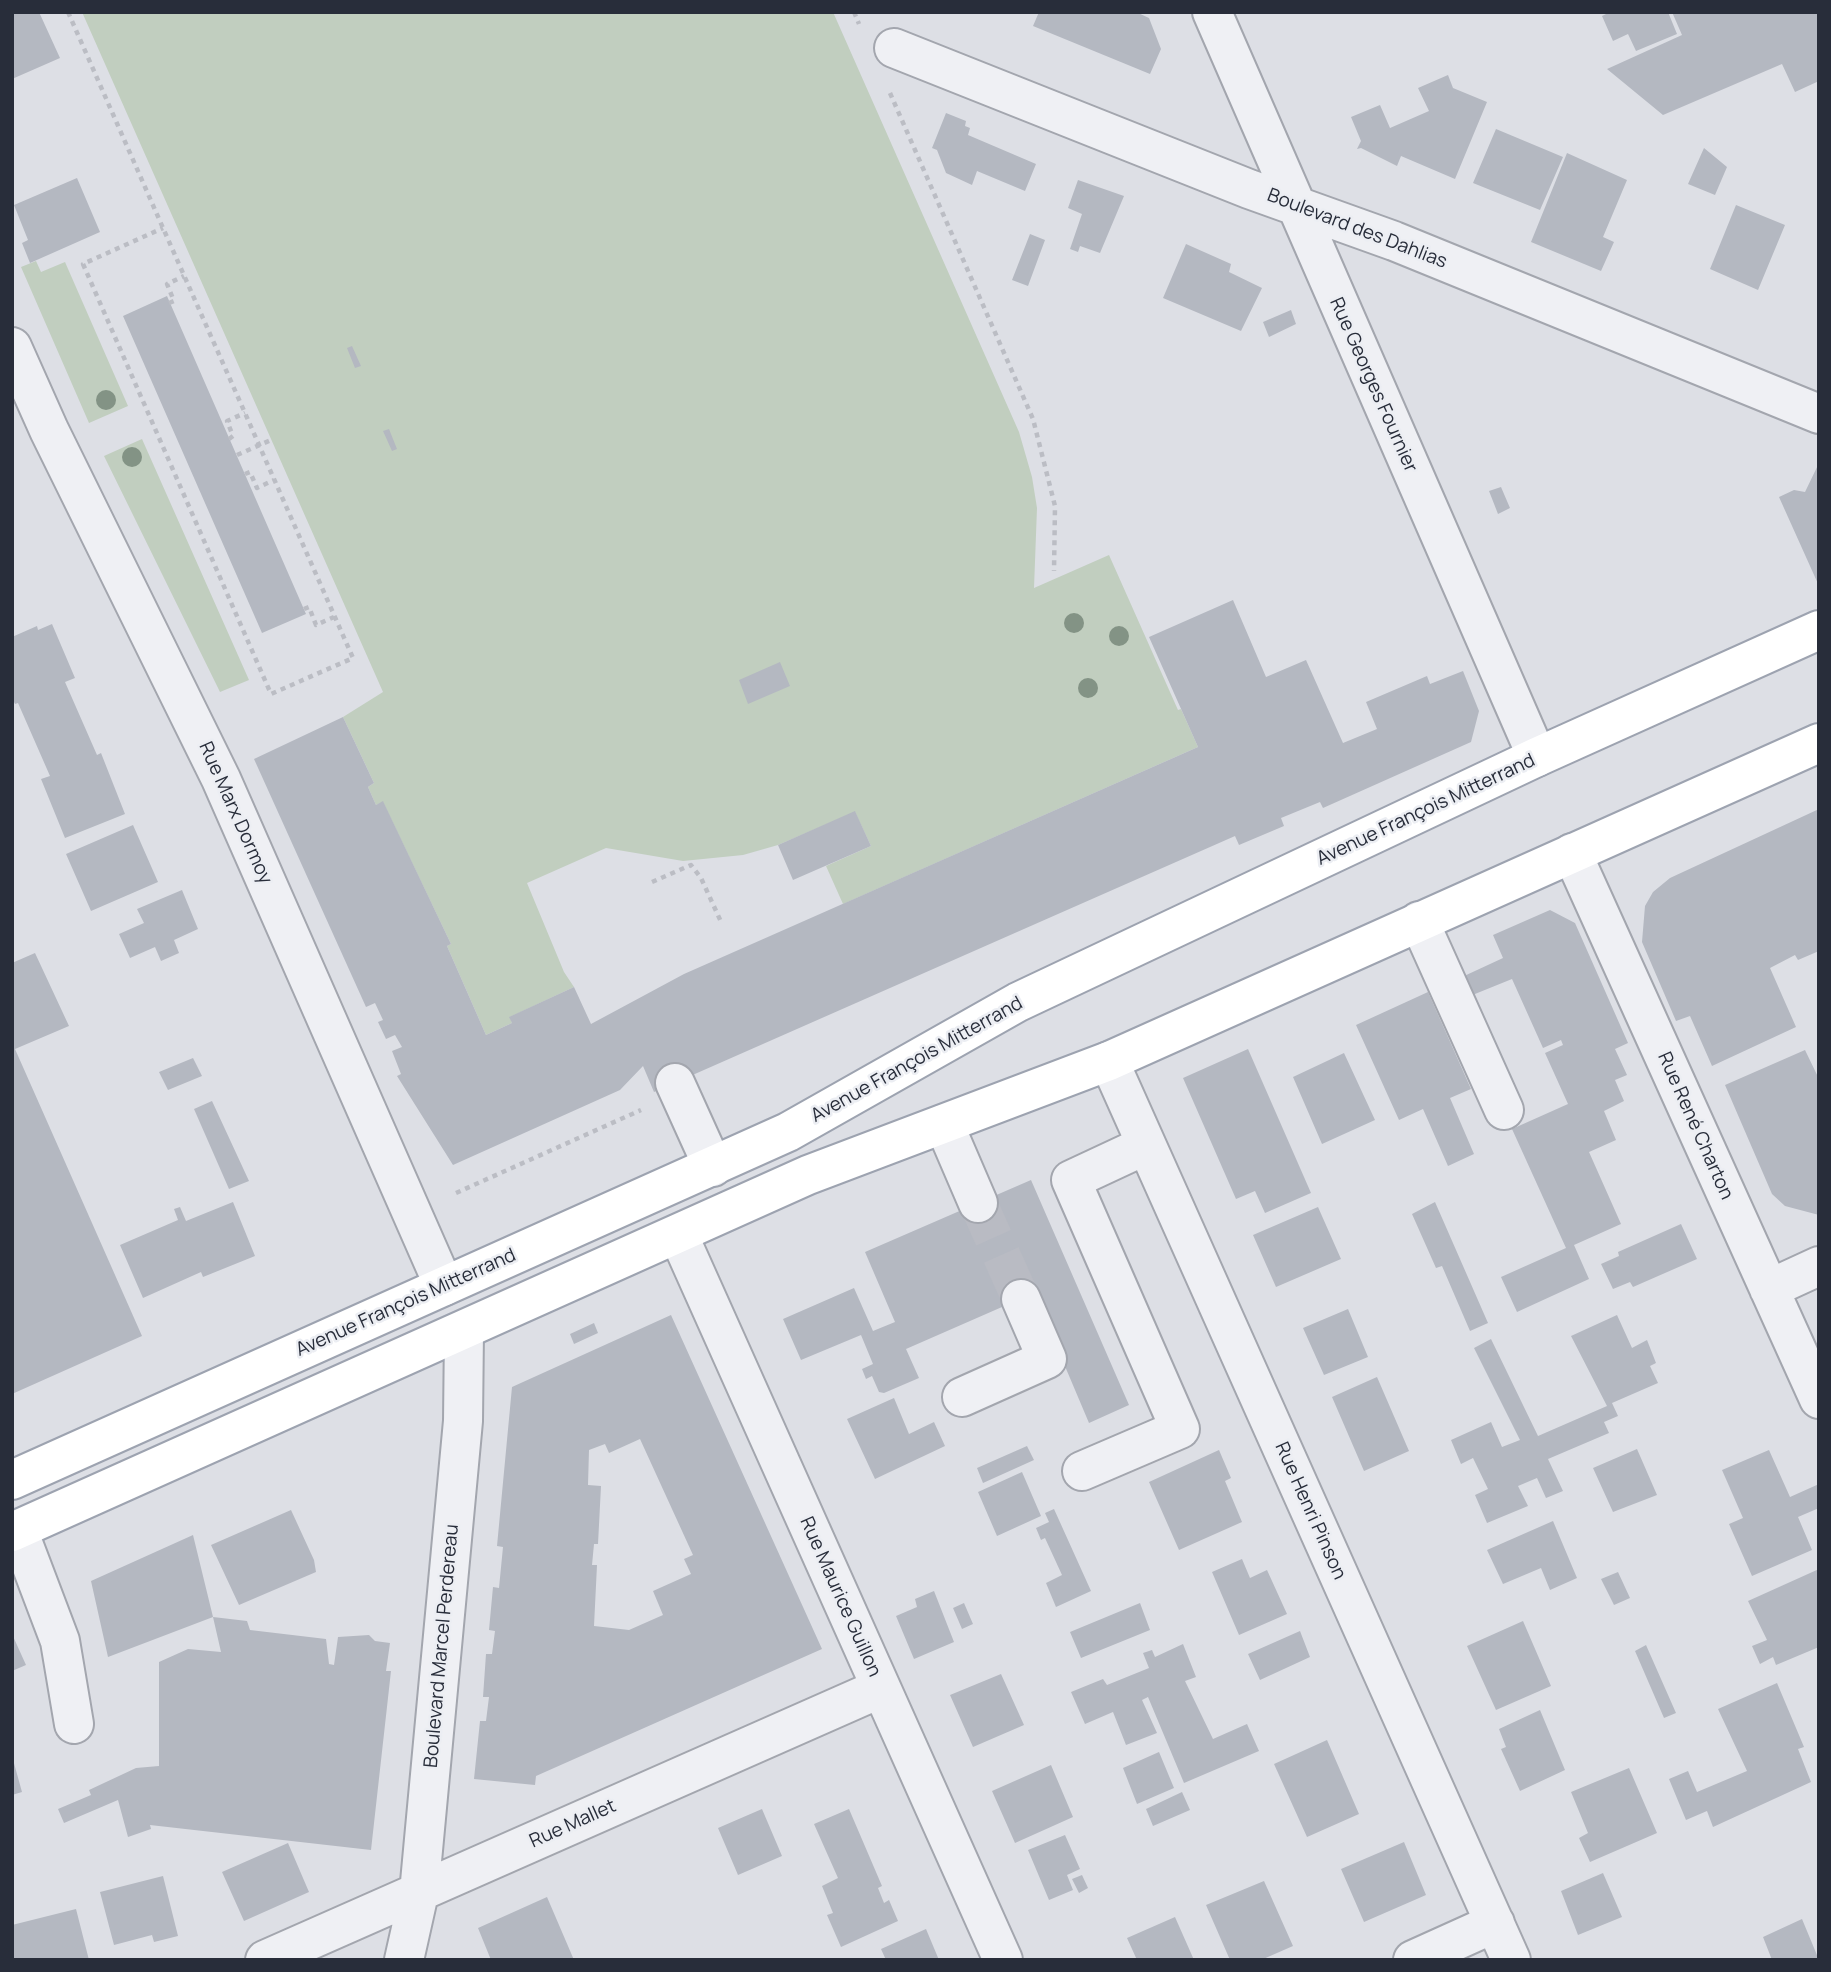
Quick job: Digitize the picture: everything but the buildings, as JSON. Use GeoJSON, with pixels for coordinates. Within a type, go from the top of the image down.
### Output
{"type":"FeatureCollection","features":[{"type":"Feature","properties":{"kind":"main road","name":"Avenue François Mitterrand"},"geometry":{"type":"LineString","coordinates":[[12,1480],[788,1132],[1018,1002],[1537,757],[1819,630]]}},
{"type":"Feature","properties":{"kind":"main road"},"geometry":{"type":"LineString","coordinates":[[15,1531],[808,1175],[1108,1061],[1819,743]]}},
{"type":"Feature","properties":{"kind":"street","name":"Rue Georges Fournier"},"geometry":{"type":"LineString","coordinates":[[1212,12],[1537,757]]}},
{"type":"Feature","properties":{"kind":"street","name":"Boulevard des Dahlias"},"geometry":{"type":"LineString","coordinates":[[880,42],[1394,241],[1819,414]]}},
{"type":"Feature","properties":{"kind":"street","name":"Rue Marx Dormoy"},"geometry":{"type":"LineString","coordinates":[[12,347],[49,430],[221,779],[444,1286]]}},
{"type":"Feature","properties":{"kind":"street","name":"Rue René Charton"},"geometry":{"type":"LineString","coordinates":[[1572,853],[1819,1399]]}},
{"type":"Feature","properties":{"kind":"street"},"geometry":{"type":"LineString","coordinates":[[1419,921],[1504,1110]]}},
{"type":"Feature","properties":{"kind":"street","name":"Rue Henri Pinson"},"geometry":{"type":"LineString","coordinates":[[1108,1061],[1511,1960]]}},
{"type":"Feature","properties":{"kind":"street"},"geometry":{"type":"LineString","coordinates":[[675,1083],[713,1167]]}},
{"type":"Feature","properties":{"kind":"street"},"geometry":{"type":"LineString","coordinates":[[944,1124],[978,1203]]}},
{"type":"Feature","properties":{"kind":"street"},"geometry":{"type":"LineString","coordinates":[[1082,1471],[1180,1429],[1071,1180],[1146,1145]]}},
{"type":"Feature","properties":{"kind":"street","name":"Rue Maurice Guillon"},"geometry":{"type":"LineString","coordinates":[[678,1234],[1003,1960]]}},
{"type":"Feature","properties":{"kind":"street"},"geometry":{"type":"LineString","coordinates":[[1769,1289],[1819,1266]]}},
{"type":"Feature","properties":{"kind":"street"},"geometry":{"type":"LineString","coordinates":[[962,1397],[1047,1359],[1021,1299]]}},
{"type":"Feature","properties":{"kind":"street","name":"Boulevard Marcel Perdereau"},"geometry":{"type":"LineString","coordinates":[[404,1960],[419,1893],[463,1421],[464,1331]]}},
{"type":"Feature","properties":{"kind":"street"},"geometry":{"type":"LineString","coordinates":[[15,1531],[60,1641],[74,1724]]}},
{"type":"Feature","properties":{"kind":"street","name":"Rue Mallet"},"geometry":{"type":"LineString","coordinates":[[265,1960],[881,1688]]}},
{"type":"Feature","properties":{"kind":"street"},"geometry":{"type":"LineString","coordinates":[[1413,1960],[1495,1923]]}},
{"type":"Feature","properties":{"kind":"path"},"geometry":{"type":"LineString","coordinates":[[68,12],[353,658],[271,694],[83,264],[163,228]]}},
{"type":"Feature","properties":{"kind":"path"},"geometry":{"type":"LineString","coordinates":[[854,12],[880,42]]}},
{"type":"Feature","properties":{"kind":"path"},"geometry":{"type":"LineString","coordinates":[[886,84],[1033,419],[1055,506],[1054,571]]}},
{"type":"Feature","properties":{"kind":"path"},"geometry":{"type":"LineString","coordinates":[[170,303],[174,301],[167,284],[184,276]]}},
{"type":"Feature","properties":{"kind":"path"},"geometry":{"type":"LineString","coordinates":[[229,439],[233,436],[227,421],[245,413]]}},
{"type":"Feature","properties":{"kind":"path"},"geometry":{"type":"LineString","coordinates":[[237,455],[271,440]]}},
{"type":"Feature","properties":{"kind":"path"},"geometry":{"type":"LineString","coordinates":[[245,474],[250,472],[257,488],[274,480]]}},
{"type":"Feature","properties":{"kind":"path"},"geometry":{"type":"LineString","coordinates":[[304,609],[309,607],[316,625],[334,617]]}},
{"type":"Feature","properties":{"kind":"path"},"geometry":{"type":"LineString","coordinates":[[652,882],[691,865],[701,878],[722,924]]}},
{"type":"Feature","properties":{"kind":"path"},"geometry":{"type":"LineString","coordinates":[[456,1193],[619,1120]]}},
{"type":"Feature","properties":{"kind":"green space"},"geometry":{"type":"Polygon","coordinates":[[[82,12],[833,12],[1019,432],[1032,477],[1037,508],[1034,588],[1109,555],[1178,710],[1181,709],[1198,747],[843,904],[826,866],[871,846],[855,812],[778,845],[743,855],[683,861],[606,848],[527,883],[564,972],[574,987],[510,1017],[512,1023],[486,1035],[447,946],[451,944],[383,802],[376,805],[368,787],[374,783],[343,717],[383,692],[82,12]]]}},
{"type":"Feature","properties":{"kind":"green space"},"geometry":{"type":"Polygon","coordinates":[[[36,261],[41,272],[65,262],[128,406],[89,423],[21,267],[36,261]]]}},
{"type":"Feature","properties":{"kind":"green space"},"geometry":{"type":"Polygon","coordinates":[[[142,439],[249,680],[220,692],[104,456],[142,439]]]}},
{"type":"Feature","properties":{"kind":"tunnel"},"geometry":{"type":"LineString","coordinates":[[978,1203],[1021,1299]]}}]}
